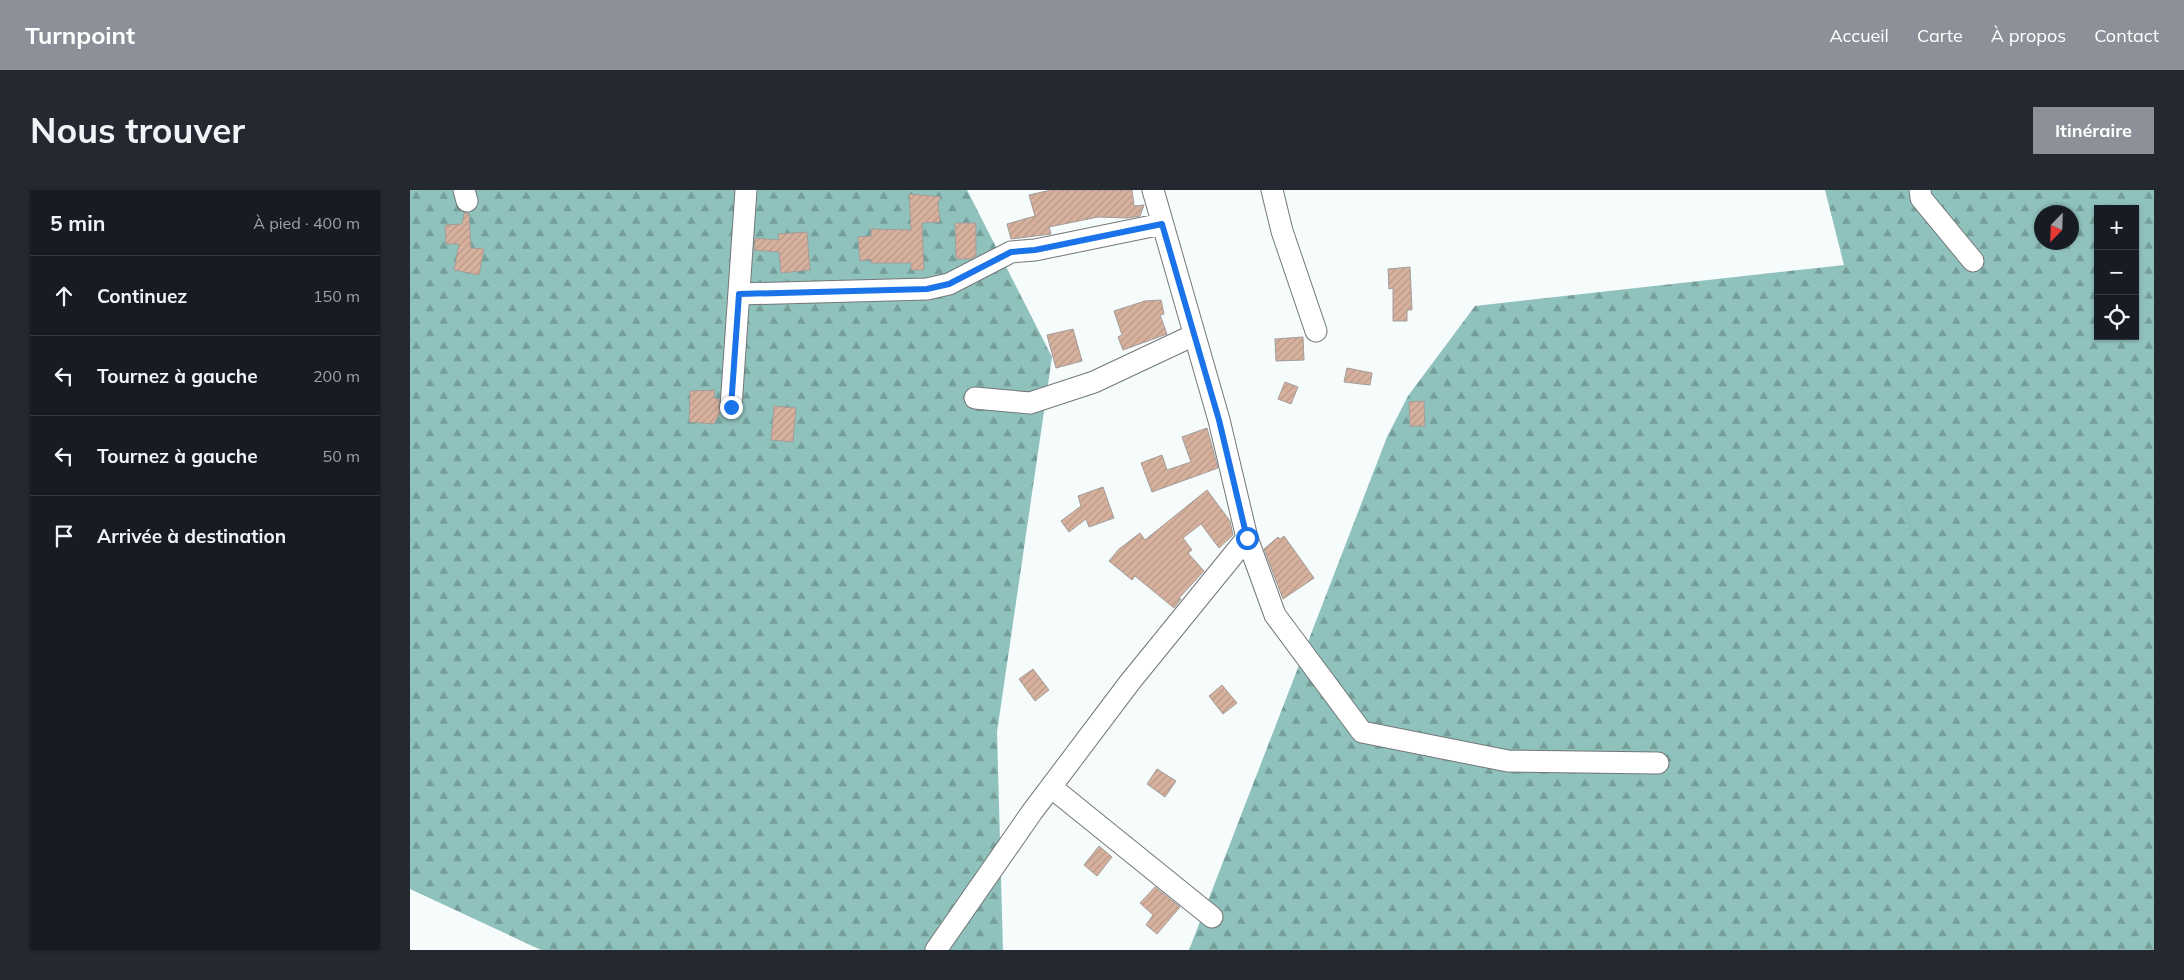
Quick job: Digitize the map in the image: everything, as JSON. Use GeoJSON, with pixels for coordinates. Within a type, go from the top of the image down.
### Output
{"type":"FeatureCollection","features":[{"type":"Feature","properties":{"kind":"street"},"geometry":{"type":"LineString","coordinates":[[731,407],[746,190]]}},
{"type":"Feature","properties":{"kind":"street"},"geometry":{"type":"LineString","coordinates":[[1153,190],[1219,420],[1247,538],[1275,615],[1362,732],[1508,761],[1658,763]]}},
{"type":"Feature","properties":{"kind":"street"},"geometry":{"type":"LineString","coordinates":[[1272,190],[1282,231],[1316,331]]}},
{"type":"Feature","properties":{"kind":"street"},"geometry":{"type":"LineString","coordinates":[[1920,190],[1921,198],[1973,261]]}},
{"type":"Feature","properties":{"kind":"street"},"geometry":{"type":"LineString","coordinates":[[739,294],[927,289],[949,284],[1011,252],[1035,250],[1162,224]]}},
{"type":"Feature","properties":{"kind":"street"},"geometry":{"type":"LineString","coordinates":[[976,398],[1030,403],[1094,382],[1194,336]]}},
{"type":"Feature","properties":{"kind":"street"},"geometry":{"type":"LineString","coordinates":[[936,950],[1051,787],[1130,682],[1247,538]]}},
{"type":"Feature","properties":{"kind":"street"},"geometry":{"type":"LineString","coordinates":[[1051,787],[1212,917]]}},
{"type":"Feature","properties":{"kind":"green space"},"geometry":{"type":"Polygon","coordinates":[[[410,190],[967,190],[1052,357],[997,732],[1003,950],[541,950],[410,889],[410,190]]]}},
{"type":"Feature","properties":{"kind":"green space"},"geometry":{"type":"Polygon","coordinates":[[[1825,190],[2154,190],[2154,950],[1189,950],[1387,437],[1408,396],[1475,306],[1844,265],[1825,190]]]}},
{"type":"Feature","properties":{"kind":"building"},"geometry":{"type":"Polygon","coordinates":[[[1051,190],[1132,190],[1134,206],[1144,205],[1140,216],[1127,218],[1098,217],[1049,227],[1051,234],[1011,239],[1007,224],[1035,216],[1029,195],[1051,190]]]}},
{"type":"Feature","properties":{"kind":"building"},"geometry":{"type":"Polygon","coordinates":[[[909,194],[941,197],[938,203],[940,222],[922,223],[924,270],[911,270],[911,263],[871,263],[871,259],[860,261],[858,237],[871,236],[871,229],[911,230],[909,194]]]}},
{"type":"Feature","properties":{"kind":"building"},"geometry":{"type":"Polygon","coordinates":[[[464,213],[469,213],[471,248],[484,249],[479,275],[454,270],[459,244],[446,244],[445,225],[462,224],[464,213]]]}},
{"type":"Feature","properties":{"kind":"building"},"geometry":{"type":"Polygon","coordinates":[[[955,223],[976,223],[976,256],[971,259],[956,259],[955,223]]]}},
{"type":"Feature","properties":{"kind":"building"},"geometry":{"type":"Polygon","coordinates":[[[807,232],[810,270],[781,273],[779,252],[754,250],[755,238],[779,240],[778,234],[807,232]]]}},
{"type":"Feature","properties":{"kind":"building"},"geometry":{"type":"Polygon","coordinates":[[[1410,267],[1412,310],[1407,310],[1407,321],[1393,321],[1393,288],[1389,289],[1388,269],[1410,267]]]}},
{"type":"Feature","properties":{"kind":"building"},"geometry":{"type":"Polygon","coordinates":[[[1161,300],[1164,314],[1160,315],[1167,334],[1123,350],[1118,337],[1122,335],[1114,311],[1145,301],[1161,300]]]}},
{"type":"Feature","properties":{"kind":"building"},"geometry":{"type":"Polygon","coordinates":[[[1073,329],[1082,361],[1056,368],[1047,335],[1073,329]]]}},
{"type":"Feature","properties":{"kind":"building"},"geometry":{"type":"Polygon","coordinates":[[[1303,337],[1304,360],[1276,361],[1275,339],[1303,337]]]}},
{"type":"Feature","properties":{"kind":"building"},"geometry":{"type":"Polygon","coordinates":[[[1347,368],[1372,373],[1370,385],[1344,382],[1347,368]]]}},
{"type":"Feature","properties":{"kind":"building"},"geometry":{"type":"Polygon","coordinates":[[[1285,382],[1298,387],[1291,404],[1278,399],[1285,382]]]}},
{"type":"Feature","properties":{"kind":"building"},"geometry":{"type":"Polygon","coordinates":[[[715,390],[714,398],[719,399],[720,413],[714,424],[689,422],[690,391],[715,390]]]}},
{"type":"Feature","properties":{"kind":"building"},"geometry":{"type":"Polygon","coordinates":[[[1424,401],[1425,426],[1410,426],[1409,402],[1424,401]]]}},
{"type":"Feature","properties":{"kind":"building"},"geometry":{"type":"Polygon","coordinates":[[[774,406],[796,408],[793,442],[771,440],[774,406]]]}},
{"type":"Feature","properties":{"kind":"building"},"geometry":{"type":"Polygon","coordinates":[[[1207,428],[1218,468],[1152,492],[1141,463],[1162,455],[1167,470],[1191,462],[1182,437],[1207,428]]]}},
{"type":"Feature","properties":{"kind":"building"},"geometry":{"type":"Polygon","coordinates":[[[1103,487],[1114,518],[1089,527],[1086,519],[1069,532],[1061,521],[1081,506],[1078,496],[1103,487]]]}},
{"type":"Feature","properties":{"kind":"building"},"geometry":{"type":"Polygon","coordinates":[[[1207,490],[1230,521],[1233,535],[1219,548],[1201,524],[1183,538],[1192,550],[1188,553],[1204,571],[1179,598],[1181,599],[1174,608],[1135,576],[1132,580],[1109,561],[1119,549],[1140,533],[1145,540],[1207,490]]]}},
{"type":"Feature","properties":{"kind":"building"},"geometry":{"type":"Polygon","coordinates":[[[1284,536],[1314,578],[1283,599],[1264,549],[1278,537],[1280,539],[1284,536]]]}},
{"type":"Feature","properties":{"kind":"building"},"geometry":{"type":"Polygon","coordinates":[[[1033,669],[1049,690],[1035,701],[1019,679],[1033,669]]]}},
{"type":"Feature","properties":{"kind":"building"},"geometry":{"type":"Polygon","coordinates":[[[1222,685],[1237,703],[1223,714],[1209,696],[1222,685]]]}},
{"type":"Feature","properties":{"kind":"building"},"geometry":{"type":"Polygon","coordinates":[[[1157,769],[1176,781],[1165,797],[1147,784],[1157,769]]]}},
{"type":"Feature","properties":{"kind":"building"},"geometry":{"type":"Polygon","coordinates":[[[1099,846],[1112,857],[1097,876],[1084,865],[1099,846]]]}},
{"type":"Feature","properties":{"kind":"building"},"geometry":{"type":"Polygon","coordinates":[[[1155,887],[1180,907],[1157,934],[1146,925],[1153,915],[1140,903],[1155,887]]]}},
{"type":"Feature","properties":{"kind":"waterway"},"geometry":{"type":"LineString","coordinates":[[1903,503],[1911,528]]}},
{"type":"Feature","properties":{"kind":"route"},"geometry":{"type":"LineString","coordinates":[[731,407],[739,294],[927,289],[949,284],[1011,252],[1035,250],[1162,224],[1219,420],[1247,538]]}}]}
